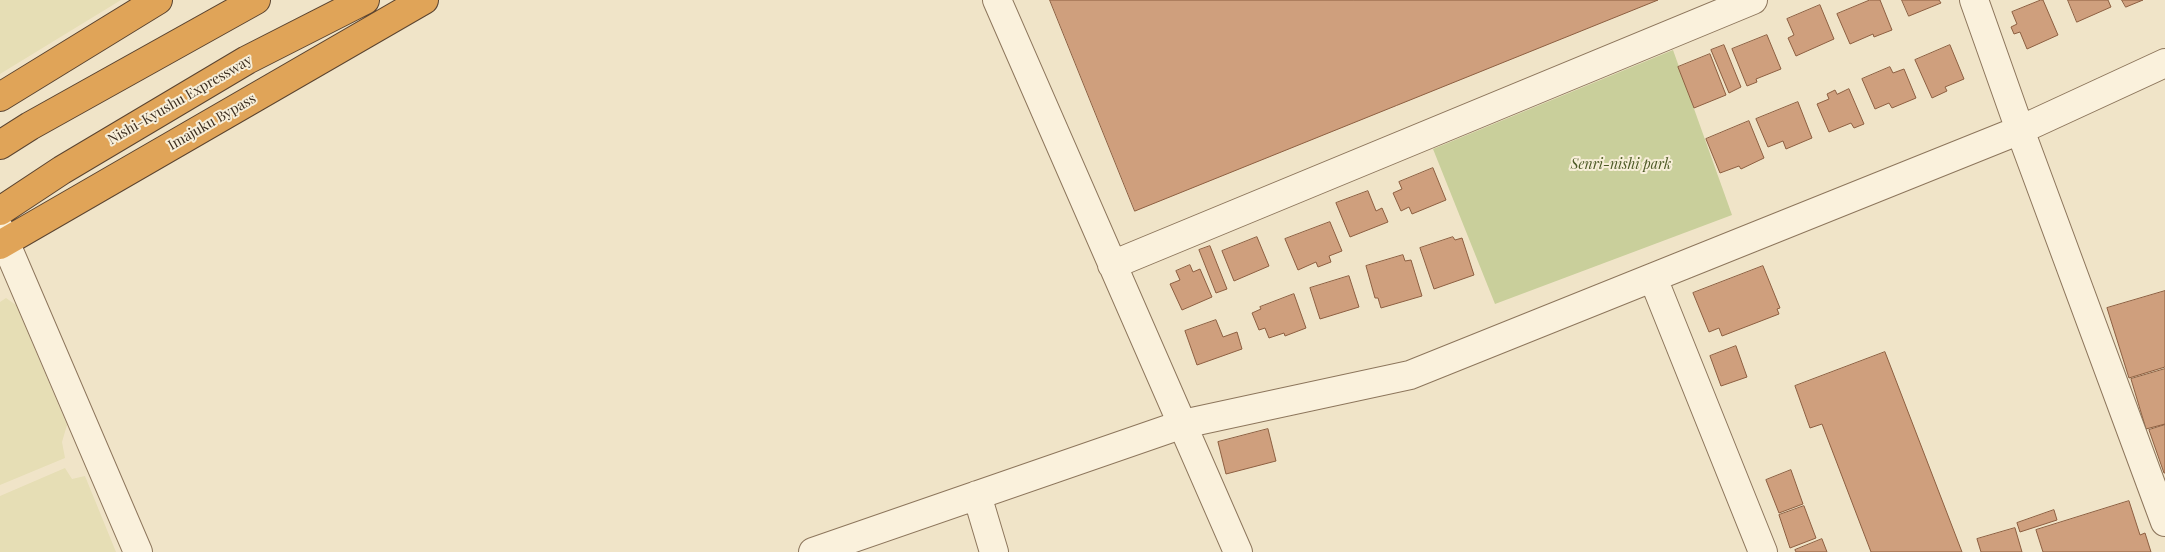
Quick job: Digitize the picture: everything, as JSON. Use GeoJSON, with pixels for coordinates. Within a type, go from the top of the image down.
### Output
{"type":"FeatureCollection","features":[{"type":"Feature","properties":{"kind":"highway"},"geometry":{"type":"LineString","coordinates":[[0,97],[158,0]]}},
{"type":"Feature","properties":{"kind":"highway"},"geometry":{"type":"LineString","coordinates":[[0,145],[64,107],[256,0]]}},
{"type":"Feature","properties":{"kind":"highway","name":"Nishi-Kyushu Expressway"},"geometry":{"type":"LineString","coordinates":[[0,211],[62,170],[247,60],[365,0]]}},
{"type":"Feature","properties":{"kind":"highway","name":"Imajuku Bypass"},"geometry":{"type":"LineString","coordinates":[[2,239],[424,0]]}},
{"type":"Feature","properties":{"kind":"street"},"geometry":{"type":"LineString","coordinates":[[997,0],[1238,552]]}},
{"type":"Feature","properties":{"kind":"street"},"geometry":{"type":"LineString","coordinates":[[1112,265],[1753,0]]}},
{"type":"Feature","properties":{"kind":"street"},"geometry":{"type":"LineString","coordinates":[[1974,0],[2165,522]]}},
{"type":"Feature","properties":{"kind":"street"},"geometry":{"type":"LineString","coordinates":[[813,552],[1183,424],[1410,375],[2020,130],[2165,63]]}},
{"type":"Feature","properties":{"kind":"street"},"geometry":{"type":"LineString","coordinates":[[2,239],[138,552]]}},
{"type":"Feature","properties":{"kind":"street"},"geometry":{"type":"LineString","coordinates":[[1653,278],[1763,552]]}},
{"type":"Feature","properties":{"kind":"street"},"geometry":{"type":"LineString","coordinates":[[977,495],[994,552]]}},
{"type":"Feature","properties":{"kind":"shaded area"},"geometry":{"type":"Polygon","coordinates":[[[0,0],[121,0],[0,74],[0,0]]]}},
{"type":"Feature","properties":{"kind":"shaded area"},"geometry":{"type":"Polygon","coordinates":[[[6,298],[16,305],[67,425],[62,442],[65,458],[0,485],[0,302],[6,298]]]}},
{"type":"Feature","properties":{"kind":"shaded area"},"geometry":{"type":"Polygon","coordinates":[[[65,468],[72,479],[85,476],[116,552],[0,552],[0,496],[65,468]]]}},
{"type":"Feature","properties":{"kind":"green space","name":"Senri-nishi park"},"geometry":{"type":"Polygon","coordinates":[[[1673,50],[1732,215],[1495,304],[1433,149],[1673,50]]]}},
{"type":"Feature","properties":{"kind":"building"},"geometry":{"type":"Polygon","coordinates":[[[1050,0],[1658,0],[1135,211],[1050,0]]]}},
{"type":"Feature","properties":{"kind":"building"},"geometry":{"type":"Polygon","coordinates":[[[1870,0],[1880,0],[1892,30],[1874,37],[1873,34],[1850,44],[1837,14],[1870,0]]]}},
{"type":"Feature","properties":{"kind":"building"},"geometry":{"type":"Polygon","coordinates":[[[1902,0],[1939,0],[1941,3],[1909,16],[1902,0]]]}},
{"type":"Feature","properties":{"kind":"building"},"geometry":{"type":"Polygon","coordinates":[[[2043,0],[2058,35],[2027,49],[2020,32],[2014,34],[2011,27],[2017,24],[2012,12],[2043,0]]]}},
{"type":"Feature","properties":{"kind":"building"},"geometry":{"type":"Polygon","coordinates":[[[2068,0],[2108,0],[2111,7],[2077,22],[2068,0]]]}},
{"type":"Feature","properties":{"kind":"building"},"geometry":{"type":"Polygon","coordinates":[[[2122,0],[2143,0],[2126,7],[2122,0]]]}},
{"type":"Feature","properties":{"kind":"building"},"geometry":{"type":"Polygon","coordinates":[[[1820,5],[1834,39],[1796,56],[1788,38],[1794,35],[1787,19],[1820,5]]]}},
{"type":"Feature","properties":{"kind":"building"},"geometry":{"type":"Polygon","coordinates":[[[1767,35],[1781,69],[1756,79],[1757,82],[1747,86],[1732,49],[1767,35]]]}},
{"type":"Feature","properties":{"kind":"building"},"geometry":{"type":"Polygon","coordinates":[[[1724,45],[1741,87],[1729,93],[1711,50],[1724,45]]]}},
{"type":"Feature","properties":{"kind":"building"},"geometry":{"type":"Polygon","coordinates":[[[1950,45],[1964,79],[1945,87],[1947,91],[1932,98],[1915,60],[1950,45]]]}},
{"type":"Feature","properties":{"kind":"building"},"geometry":{"type":"Polygon","coordinates":[[[1710,54],[1726,95],[1694,108],[1678,67],[1710,54]]]}},
{"type":"Feature","properties":{"kind":"building"},"geometry":{"type":"Polygon","coordinates":[[[1890,67],[1893,73],[1904,69],[1916,98],[1892,108],[1889,103],[1875,109],[1862,79],[1890,67]]]}},
{"type":"Feature","properties":{"kind":"building"},"geometry":{"type":"Polygon","coordinates":[[[1849,89],[1864,124],[1854,128],[1851,123],[1829,132],[1817,104],[1829,99],[1827,94],[1835,90],[1837,94],[1849,89]]]}},
{"type":"Feature","properties":{"kind":"building"},"geometry":{"type":"Polygon","coordinates":[[[1798,102],[1812,138],[1786,149],[1783,141],[1768,147],[1756,119],[1798,102]]]}},
{"type":"Feature","properties":{"kind":"building"},"geometry":{"type":"Polygon","coordinates":[[[1749,121],[1764,158],[1741,169],[1739,166],[1720,173],[1706,139],[1749,121]]]}},
{"type":"Feature","properties":{"kind":"building"},"geometry":{"type":"Polygon","coordinates":[[[1433,168],[1446,200],[1412,214],[1409,207],[1401,211],[1393,193],[1402,189],[1399,182],[1433,168]]]}},
{"type":"Feature","properties":{"kind":"building"},"geometry":{"type":"Polygon","coordinates":[[[1368,191],[1376,211],[1382,208],[1388,222],[1350,237],[1336,203],[1368,191]]]}},
{"type":"Feature","properties":{"kind":"building"},"geometry":{"type":"Polygon","coordinates":[[[1330,222],[1342,251],[1329,256],[1331,262],[1318,267],[1316,262],[1298,270],[1285,239],[1330,222]]]}},
{"type":"Feature","properties":{"kind":"building"},"geometry":{"type":"Polygon","coordinates":[[[1257,237],[1269,266],[1234,281],[1222,251],[1257,237]]]}},
{"type":"Feature","properties":{"kind":"building"},"geometry":{"type":"Polygon","coordinates":[[[1453,237],[1455,240],[1462,238],[1474,275],[1434,289],[1420,248],[1453,237]]]}},
{"type":"Feature","properties":{"kind":"building"},"geometry":{"type":"Polygon","coordinates":[[[1210,246],[1227,289],[1216,293],[1199,250],[1210,246]]]}},
{"type":"Feature","properties":{"kind":"building"},"geometry":{"type":"Polygon","coordinates":[[[1403,255],[1405,261],[1411,260],[1422,296],[1381,308],[1378,298],[1375,298],[1366,266],[1403,255]]]}},
{"type":"Feature","properties":{"kind":"building"},"geometry":{"type":"Polygon","coordinates":[[[1190,265],[1193,272],[1200,269],[1212,297],[1182,310],[1170,284],[1180,280],[1176,271],[1190,265]]]}},
{"type":"Feature","properties":{"kind":"building"},"geometry":{"type":"Polygon","coordinates":[[[1763,266],[1780,308],[1777,309],[1779,314],[1722,336],[1719,328],[1709,332],[1693,293],[1763,266]]]}},
{"type":"Feature","properties":{"kind":"building"},"geometry":{"type":"Polygon","coordinates":[[[1349,276],[1359,307],[1320,319],[1310,288],[1349,276]]]}},
{"type":"Feature","properties":{"kind":"building"},"geometry":{"type":"Polygon","coordinates":[[[2165,291],[2165,367],[2129,378],[2107,308],[2165,291]]]}},
{"type":"Feature","properties":{"kind":"building"},"geometry":{"type":"Polygon","coordinates":[[[1294,294],[1306,328],[1285,336],[1284,333],[1269,338],[1265,328],[1259,330],[1252,313],[1261,309],[1260,307],[1294,294]]]}},
{"type":"Feature","properties":{"kind":"building"},"geometry":{"type":"Polygon","coordinates":[[[1216,320],[1223,337],[1237,332],[1242,349],[1197,365],[1185,331],[1216,320]]]}},
{"type":"Feature","properties":{"kind":"building"},"geometry":{"type":"Polygon","coordinates":[[[1736,346],[1747,377],[1721,386],[1710,356],[1736,346]]]}},
{"type":"Feature","properties":{"kind":"building"},"geometry":{"type":"Polygon","coordinates":[[[1885,352],[1962,552],[1871,552],[1822,424],[1810,428],[1795,386],[1885,352]]]}},
{"type":"Feature","properties":{"kind":"building"},"geometry":{"type":"Polygon","coordinates":[[[2165,369],[2165,424],[2146,429],[2131,379],[2165,369]]]}},
{"type":"Feature","properties":{"kind":"building"},"geometry":{"type":"Polygon","coordinates":[[[2165,425],[2165,473],[2164,473],[2149,430],[2165,425]]]}},
{"type":"Feature","properties":{"kind":"building"},"geometry":{"type":"Polygon","coordinates":[[[1268,429],[1276,461],[1226,474],[1218,442],[1268,429]]]}},
{"type":"Feature","properties":{"kind":"building"},"geometry":{"type":"Polygon","coordinates":[[[1791,470],[1803,504],[1779,513],[1766,480],[1791,470]]]}},
{"type":"Feature","properties":{"kind":"building"},"geometry":{"type":"Polygon","coordinates":[[[2129,501],[2140,535],[2145,533],[2151,552],[2043,552],[2036,530],[2129,501]]]}},
{"type":"Feature","properties":{"kind":"building"},"geometry":{"type":"Polygon","coordinates":[[[1804,506],[1816,538],[1790,548],[1779,515],[1804,506]]]}},
{"type":"Feature","properties":{"kind":"building"},"geometry":{"type":"Polygon","coordinates":[[[2054,510],[2057,520],[2020,532],[2017,523],[2054,510]]]}},
{"type":"Feature","properties":{"kind":"building"},"geometry":{"type":"Polygon","coordinates":[[[2015,528],[2022,552],[1981,552],[1977,539],[2015,528]]]}},
{"type":"Feature","properties":{"kind":"building"},"geometry":{"type":"Polygon","coordinates":[[[1822,539],[1827,552],[1796,552],[1795,550],[1822,539]]]}}]}
